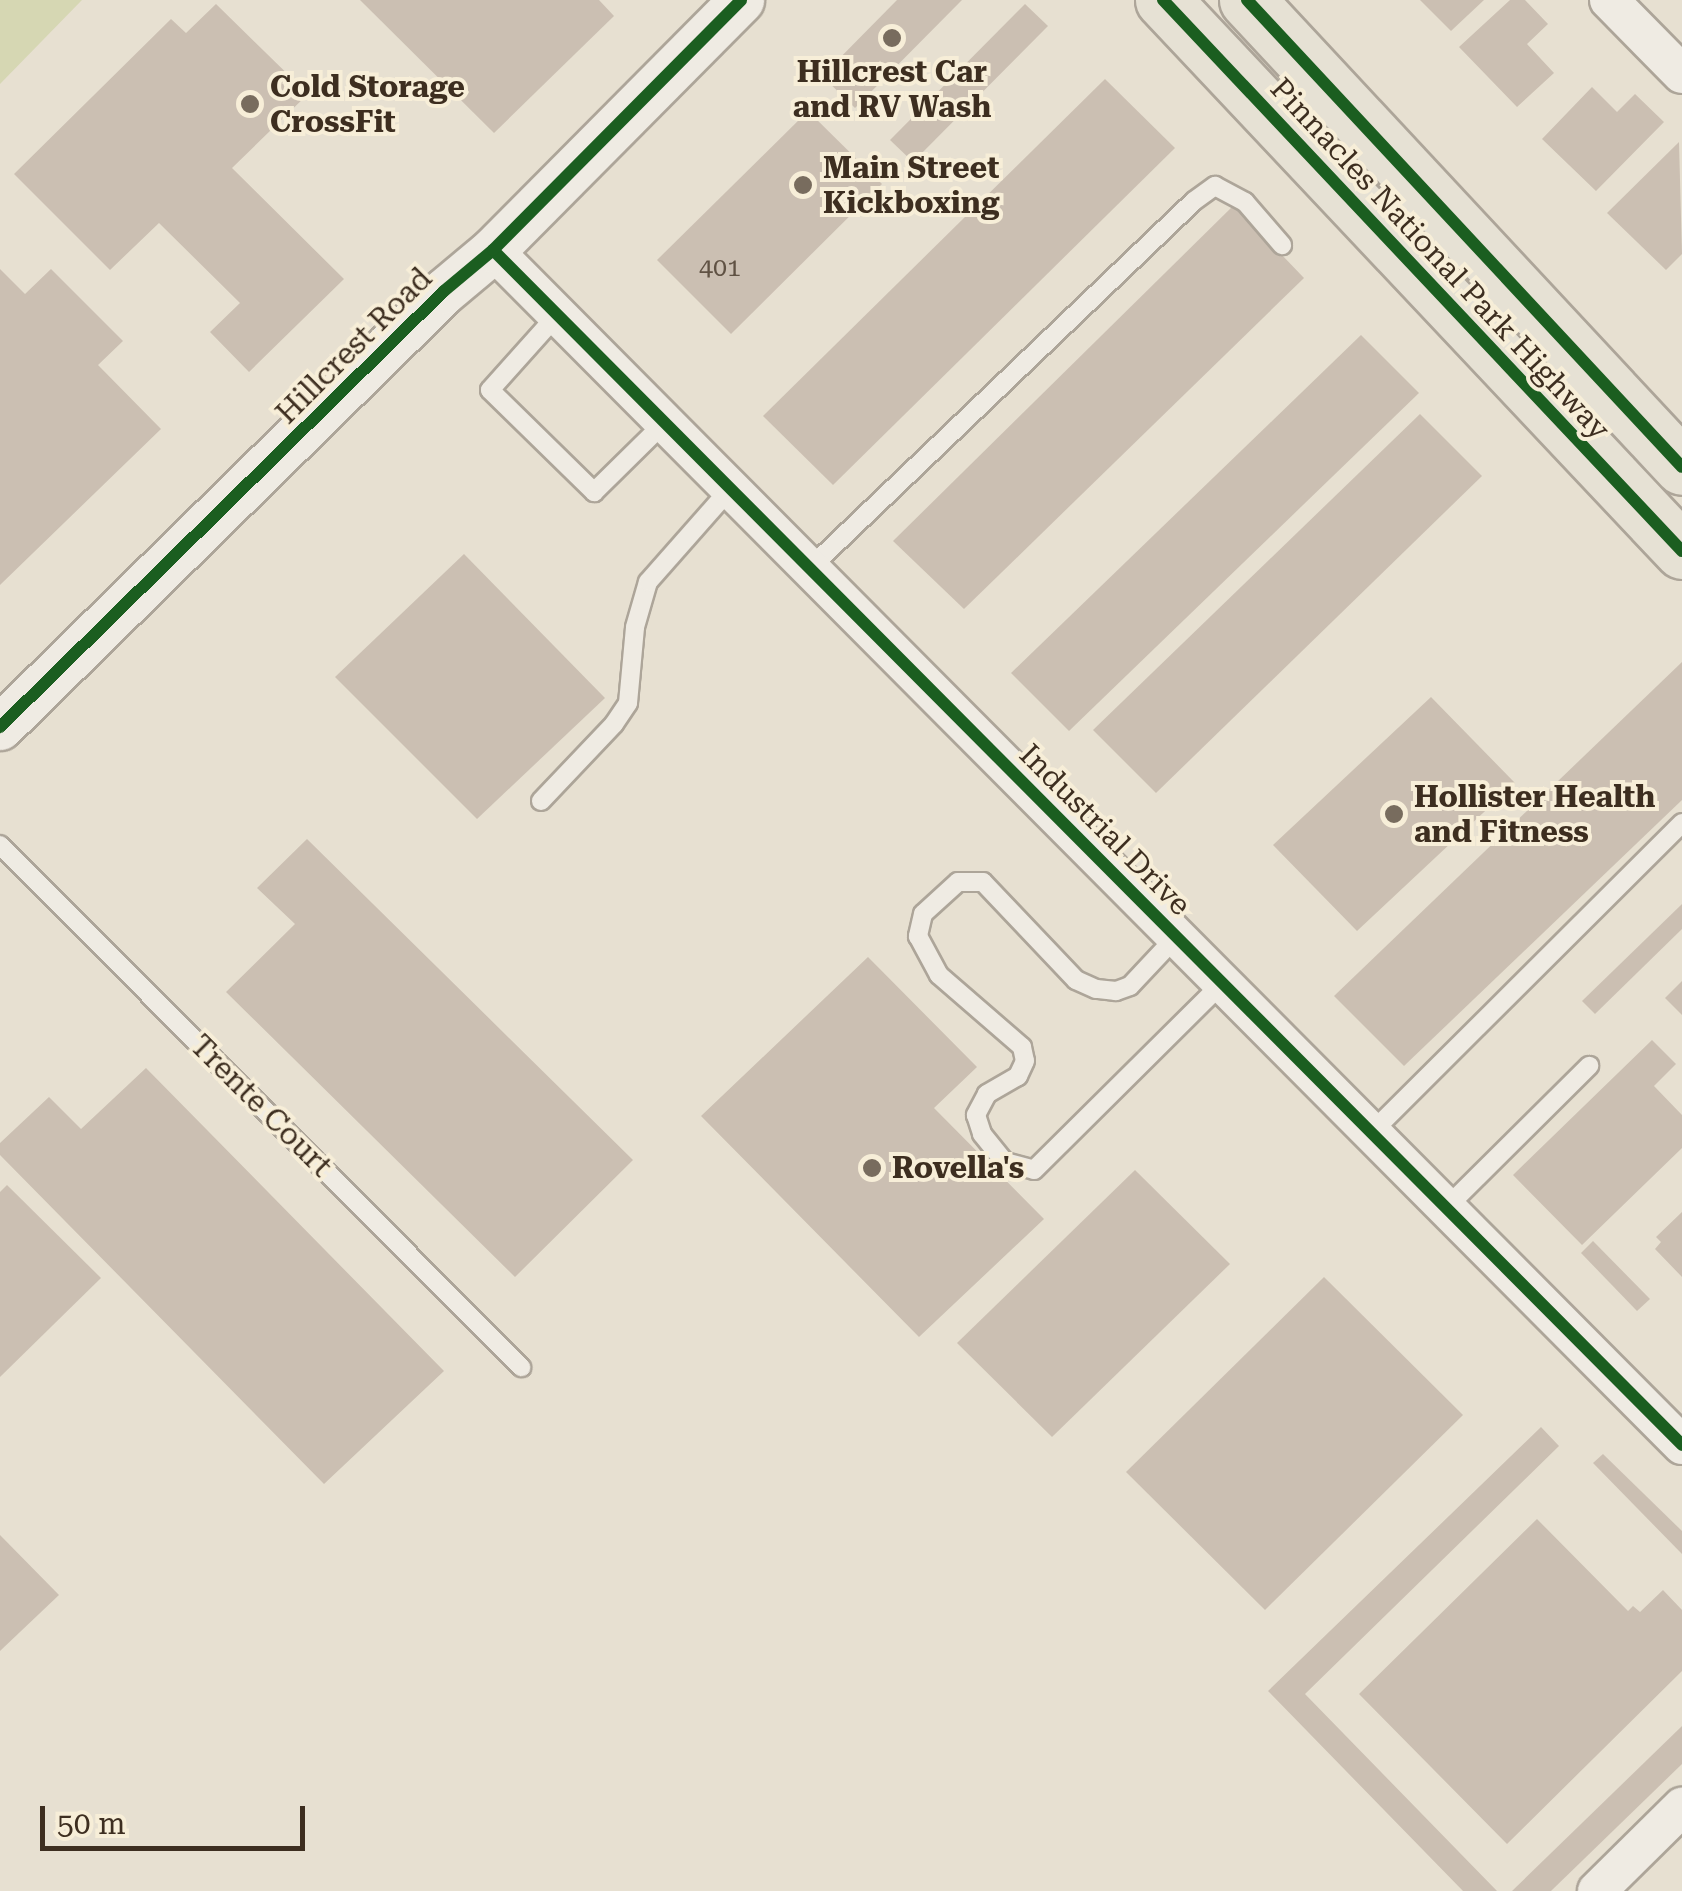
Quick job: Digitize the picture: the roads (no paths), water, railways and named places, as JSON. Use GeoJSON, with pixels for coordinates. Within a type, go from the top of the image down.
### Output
{"type":"FeatureCollection","features":[{"type":"Feature","properties":{"kind":"main road","name":"Pinnacles National Park Highway"},"geometry":{"type":"LineString","coordinates":[[1163,0],[1682,552]]}},
{"type":"Feature","properties":{"kind":"main road","name":"Pinnacles National Park Highway"},"geometry":{"type":"LineString","coordinates":[[1246,0],[1682,466]]}},
{"type":"Feature","properties":{"kind":"street","name":"Hillcrest Road"},"geometry":{"type":"LineString","coordinates":[[0,727],[444,291],[492,250],[741,0]]}},
{"type":"Feature","properties":{"kind":"street"},"geometry":{"type":"LineString","coordinates":[[1608,0],[1682,74]]}},
{"type":"Feature","properties":{"kind":"street","name":"Industrial Drive"},"geometry":{"type":"LineString","coordinates":[[492,250],[1682,1446]]}},
{"type":"Feature","properties":{"kind":"street"},"geometry":{"type":"LineString","coordinates":[[1596,1891],[1682,1807]]}},
{"type":"Feature","properties":{"kind":"lane"},"geometry":{"type":"LineString","coordinates":[[810,568],[1194,201],[1215,186],[1244,202],[1282,245]]}},
{"type":"Feature","properties":{"kind":"lane"},"geometry":{"type":"LineString","coordinates":[[558,314],[490,390],[594,492],[665,422]]}},
{"type":"Feature","properties":{"kind":"lane"},"geometry":{"type":"LineString","coordinates":[[541,801],[614,724],[628,702],[635,626],[648,582],[731,488]]}},
{"type":"Feature","properties":{"kind":"lane"},"geometry":{"type":"LineString","coordinates":[[1371,1133],[1682,823]]}},
{"type":"Feature","properties":{"kind":"lane","name":"Trente Court"},"geometry":{"type":"LineString","coordinates":[[0,845],[521,1367]]}},
{"type":"Feature","properties":{"kind":"lane"},"geometry":{"type":"LineString","coordinates":[[1176,937],[1130,986],[1116,991],[1096,990],[1076,980],[983,882],[958,882],[923,914],[918,936],[939,975],[1022,1047],[1024,1062],[1018,1076],[986,1094],[976,1115],[982,1134],[1005,1162],[1034,1170],[1222,983]]}},
{"type":"Feature","properties":{"kind":"lane"},"geometry":{"type":"LineString","coordinates":[[1446,1208],[1589,1066]]}},
{"type":"Feature","properties":{"kind":"place","name":"Hillcrest Car and RV Wash"},"geometry":{"type":"Point","coordinates":[892,38]}},
{"type":"Feature","properties":{"kind":"place","name":"Cold Storage CrossFit"},"geometry":{"type":"Point","coordinates":[250,104]}},
{"type":"Feature","properties":{"kind":"place","name":"Main Street Kickboxing"},"geometry":{"type":"Point","coordinates":[803,185]}},
{"type":"Feature","properties":{"kind":"place","name":"Hollister Health and Fitness"},"geometry":{"type":"Point","coordinates":[1394,814]}},
{"type":"Feature","properties":{"kind":"place","name":"Rovella's"},"geometry":{"type":"Point","coordinates":[872,1168]}}]}
